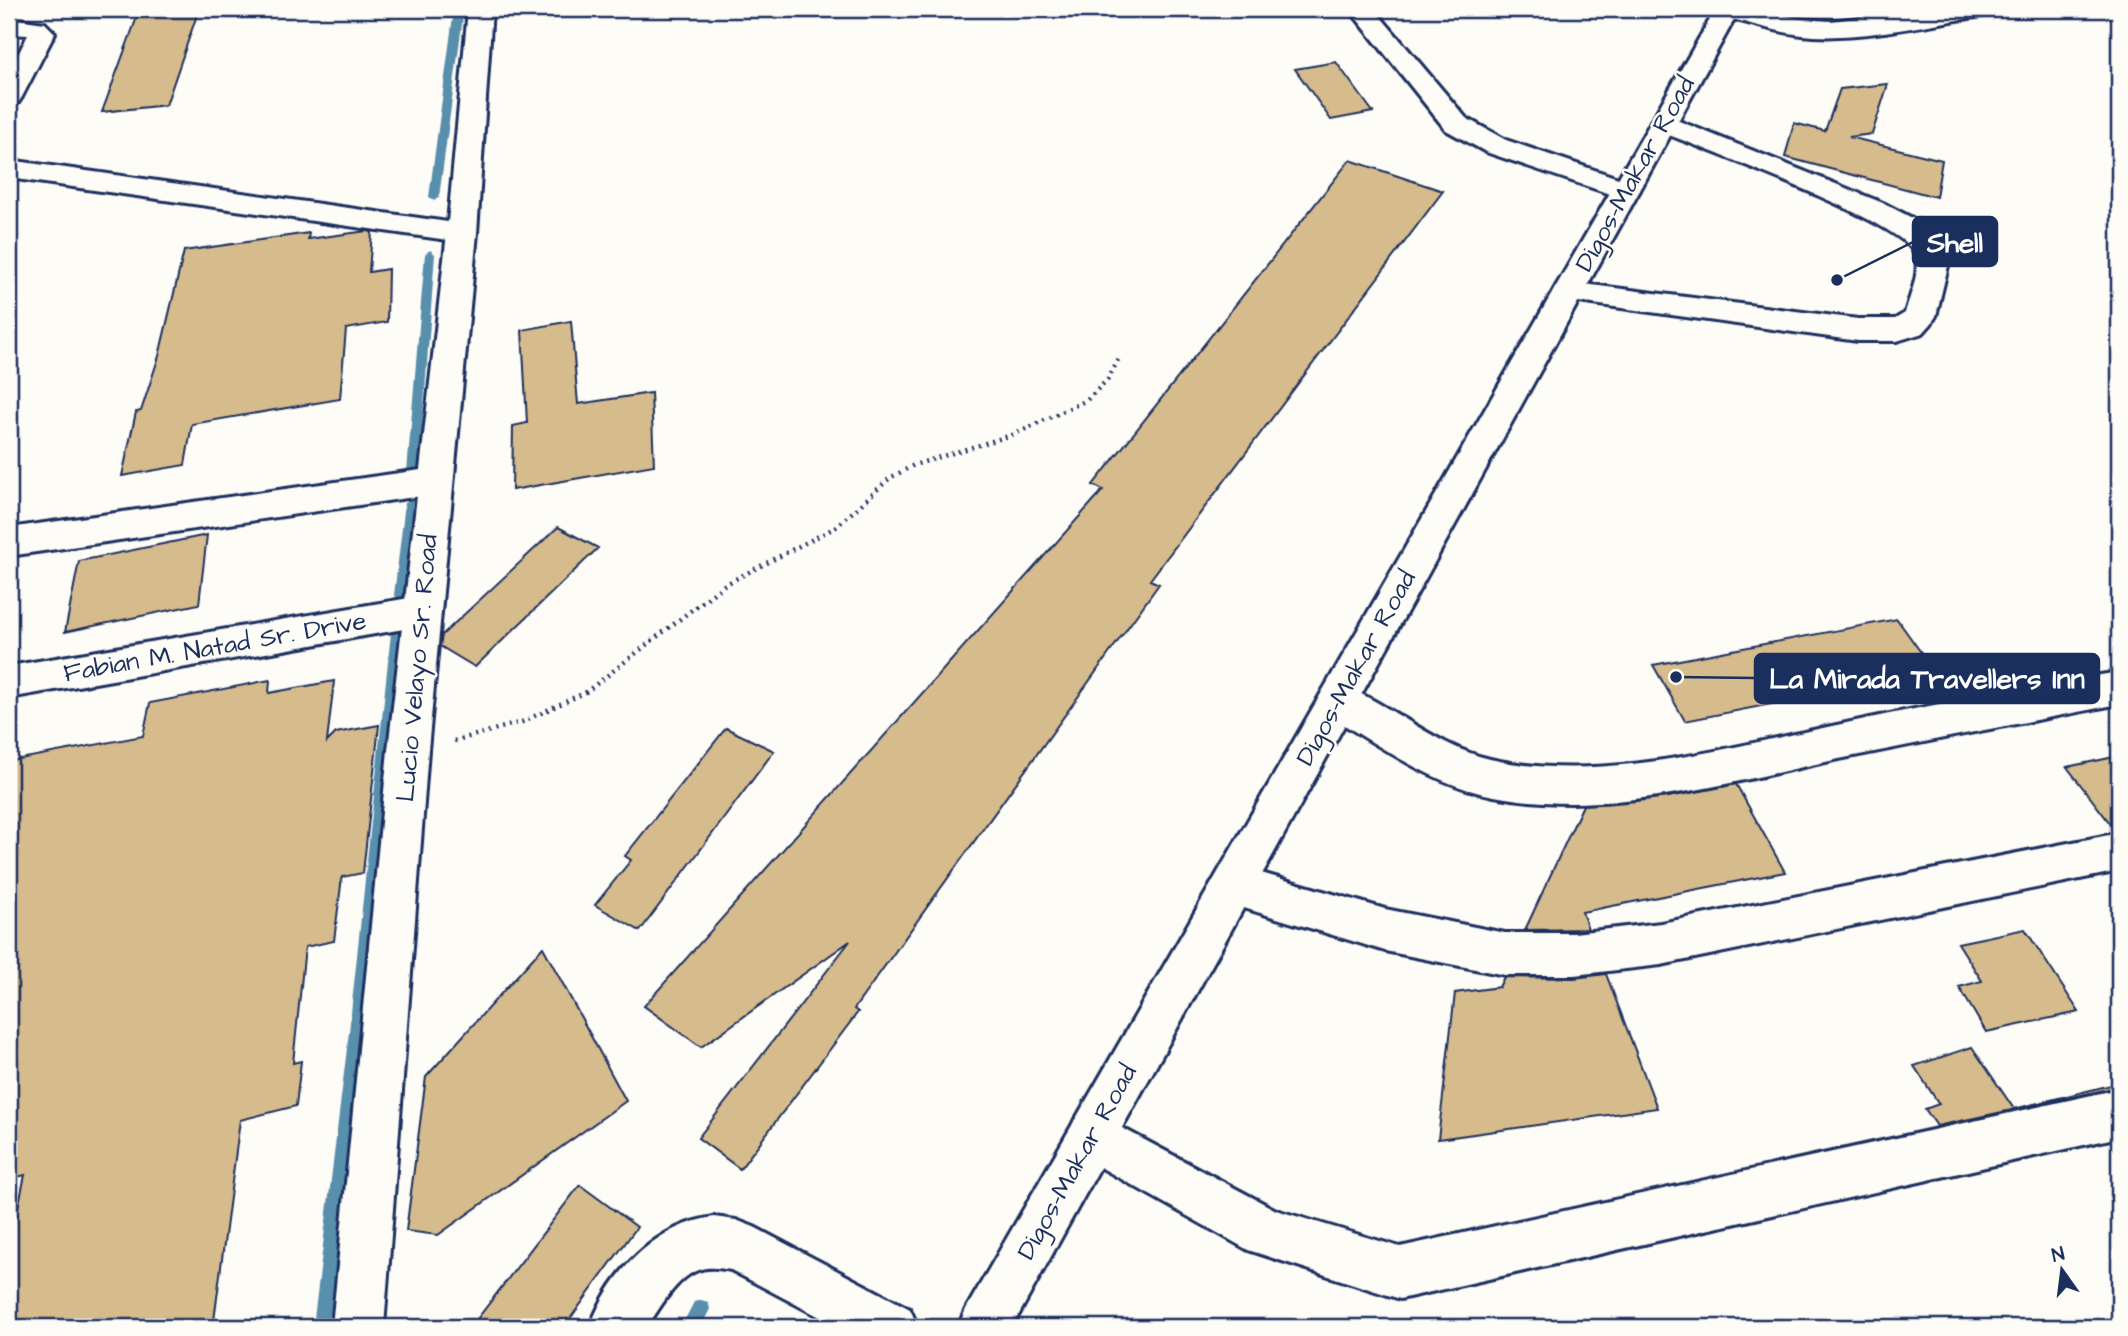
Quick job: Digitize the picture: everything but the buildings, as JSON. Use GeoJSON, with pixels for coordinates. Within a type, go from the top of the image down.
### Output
{"type":"FeatureCollection","features":[{"type":"Feature","properties":{"kind":"street","name":"Lucio Velayo Sr. Road"},"geometry":{"type":"LineString","coordinates":[[358,1327],[408,750],[462,233],[480,9]]}},
{"type":"Feature","properties":{"kind":"street"},"geometry":{"type":"LineString","coordinates":[[1361,9],[1456,124],[1496,146],[1626,190]]}},
{"type":"Feature","properties":{"kind":"street"},"geometry":{"type":"LineString","coordinates":[[1728,9],[1787,25],[1815,28],[1845,27],[1983,9]]}},
{"type":"Feature","properties":{"kind":"street","name":"Digos-Makar Road"},"geometry":{"type":"LineString","coordinates":[[984,1327],[1728,9]]}},
{"type":"Feature","properties":{"kind":"street"},"geometry":{"type":"LineString","coordinates":[[9,26],[36,28],[42,33],[9,97]]}},
{"type":"Feature","properties":{"kind":"street"},"geometry":{"type":"LineString","coordinates":[[1568,292],[1858,330],[1897,330],[1912,325],[1920,316],[1933,266],[1921,240],[1908,228],[1872,209],[1664,123]]}},
{"type":"Feature","properties":{"kind":"street"},"geometry":{"type":"LineString","coordinates":[[9,169],[462,233]]}},
{"type":"Feature","properties":{"kind":"street"},"geometry":{"type":"LineString","coordinates":[[9,542],[435,481]]}},
{"type":"Feature","properties":{"kind":"street","name":"Fabian M. Natad Sr. Drive"},"geometry":{"type":"LineString","coordinates":[[9,682],[421,611]]}},
{"type":"Feature","properties":{"kind":"street"},"geometry":{"type":"LineString","coordinates":[[1338,701],[1453,765],[1492,778],[1554,784],[1619,781],[1693,772],[2119,688]]}},
{"type":"Feature","properties":{"kind":"street"},"geometry":{"type":"LineString","coordinates":[[1234,885],[1385,930],[1505,954],[1574,954],[1661,944],[2119,852]]}},
{"type":"Feature","properties":{"kind":"street"},"geometry":{"type":"LineString","coordinates":[[1091,1136],[1266,1232],[1400,1273],[2119,1113]]}},
{"type":"Feature","properties":{"kind":"street"},"geometry":{"type":"LineString","coordinates":[[616,1327],[660,1266],[679,1250],[721,1241],[736,1245],[892,1327]]}},
{"type":"Feature","properties":{"kind":"path"},"geometry":{"type":"LineString","coordinates":[[408,750],[476,736],[522,722],[586,692],[724,585],[836,527],[890,478],[914,465],[1015,434],[1087,400],[1108,379],[1120,356]]}},
{"type":"Feature","properties":{"kind":"waterway"},"geometry":{"type":"LineString","coordinates":[[434,197],[459,9]]}},
{"type":"Feature","properties":{"kind":"waterway"},"geometry":{"type":"LineString","coordinates":[[413,472],[430,254]]}},
{"type":"Feature","properties":{"kind":"waterway"},"geometry":{"type":"LineString","coordinates":[[401,595],[411,503]]}},
{"type":"Feature","properties":{"kind":"waterway"},"geometry":{"type":"LineString","coordinates":[[322,1327],[357,1032],[398,633]]}},
{"type":"Feature","properties":{"kind":"waterway"},"geometry":{"type":"LineString","coordinates":[[690,1327],[701,1309]]}},
{"type":"Feature","properties":{"kind":"place","name":"Shell"},"geometry":{"type":"Point","coordinates":[1837,280]}},
{"type":"Feature","properties":{"kind":"place","name":"La Mirada Travellers Inn"},"geometry":{"type":"Point","coordinates":[1676,677]}}]}
